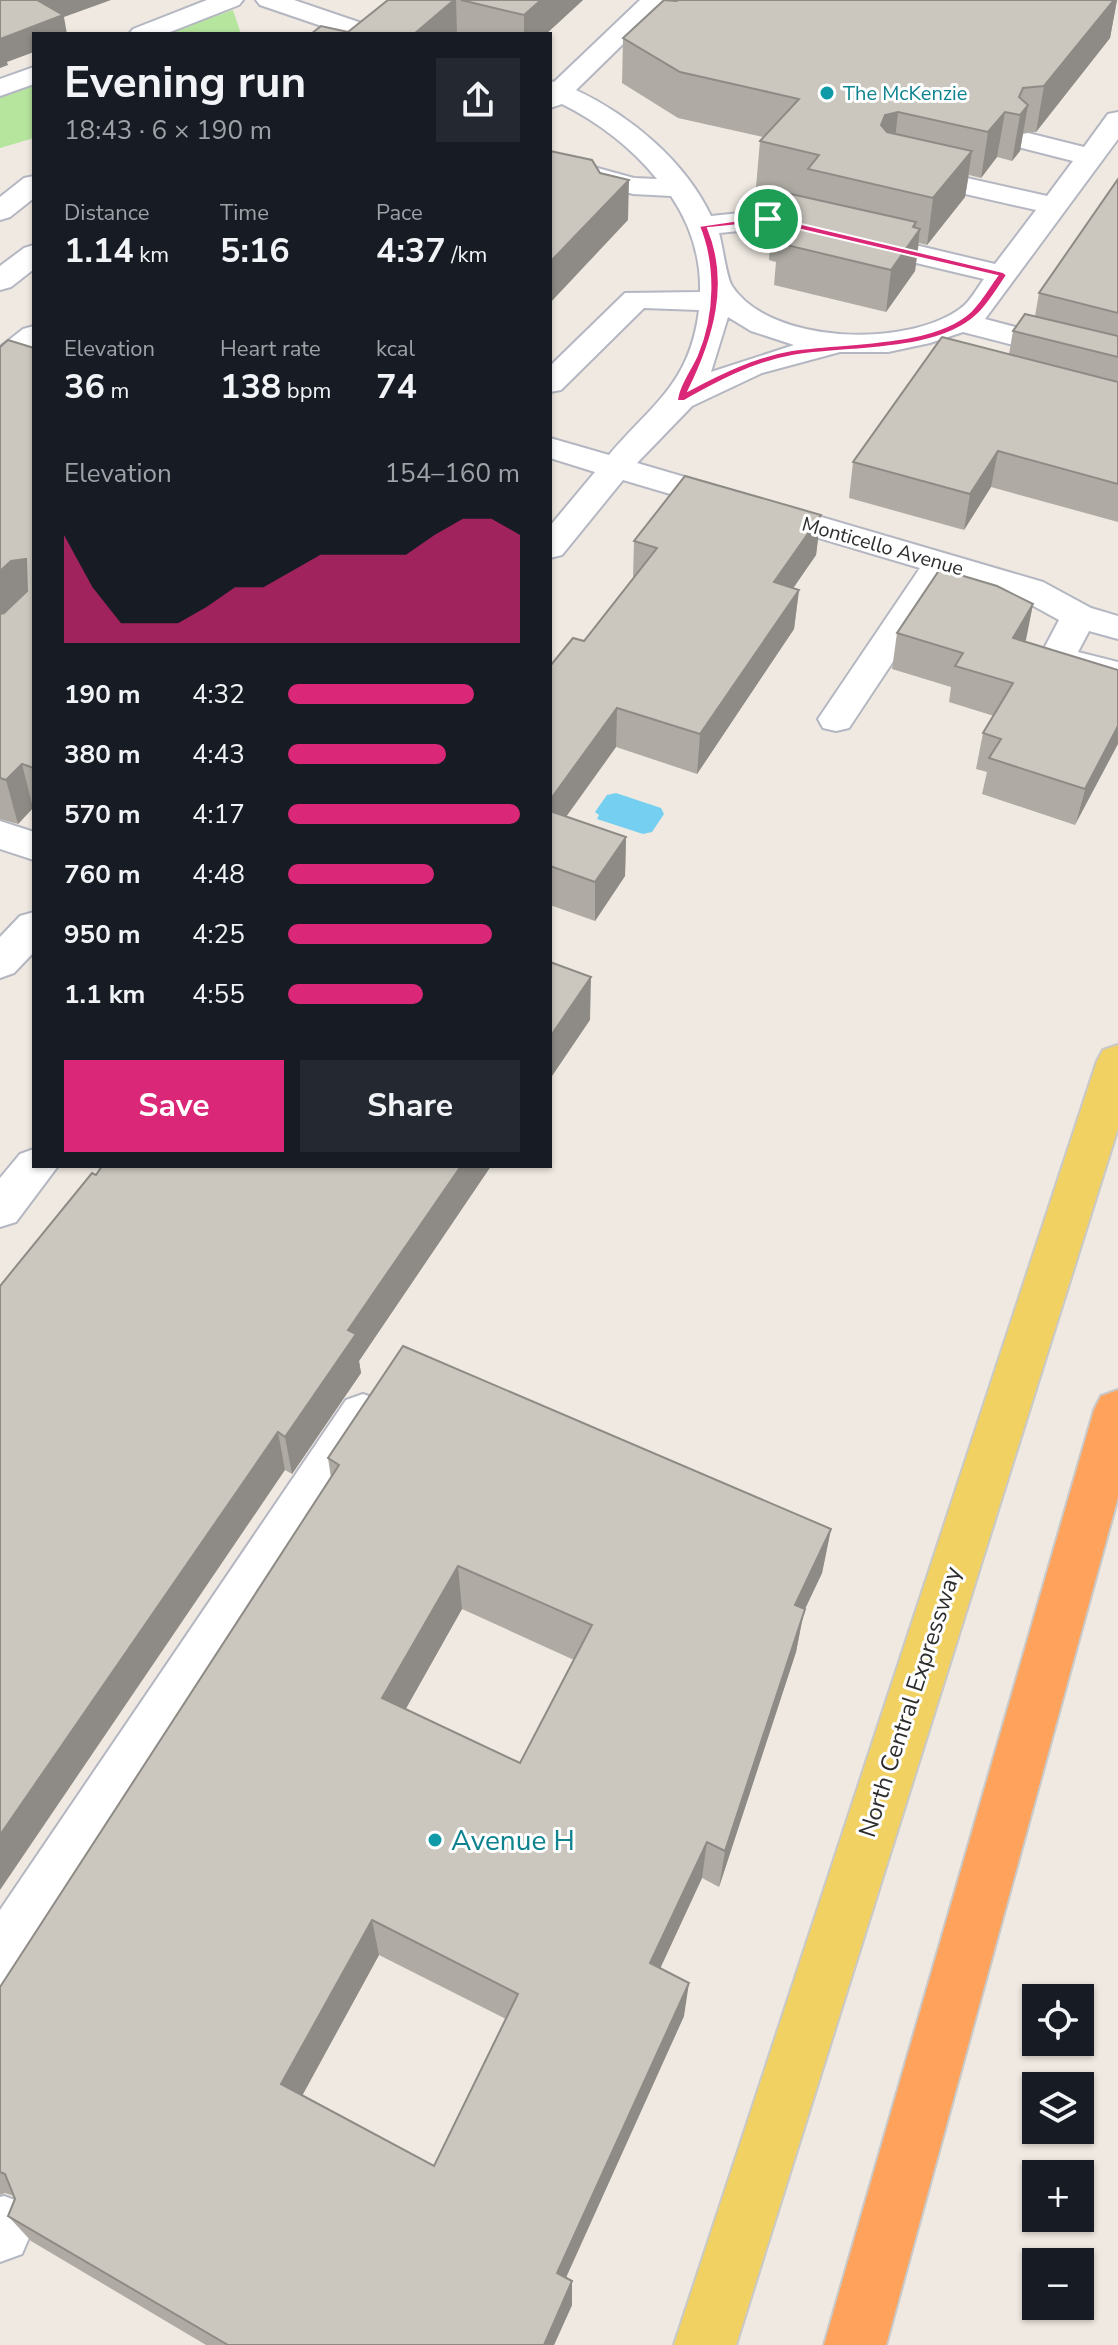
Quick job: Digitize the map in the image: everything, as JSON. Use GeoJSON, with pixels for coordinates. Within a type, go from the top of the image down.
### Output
{"type":"FeatureCollection","features":[{"type":"Feature","properties":{"kind":"highway"},"geometry":{"type":"LineString","coordinates":[[855,2345],[1118,1410]]}},
{"type":"Feature","properties":{"kind":"main road","name":"North Central Expressway"},"geometry":{"type":"LineString","coordinates":[[705,2345],[1118,1061]]}},
{"type":"Feature","properties":{"kind":"street"},"geometry":{"type":"LineString","coordinates":[[147,32],[230,0]]}},
{"type":"Feature","properties":{"kind":"street"},"geometry":{"type":"LineString","coordinates":[[655,0],[553,94],[617,125],[650,151],[680,188],[712,247],[714,302],[703,352],[681,399]]}},
{"type":"Feature","properties":{"kind":"street"},"geometry":{"type":"LineString","coordinates":[[260,6],[362,32]]}},
{"type":"Feature","properties":{"kind":"street"},"geometry":{"type":"LineString","coordinates":[[631,24],[658,31]]}},
{"type":"Feature","properties":{"kind":"street"},"geometry":{"type":"LineString","coordinates":[[0,88],[32,76]]}},
{"type":"Feature","properties":{"kind":"street"},"geometry":{"type":"LineString","coordinates":[[1036,131],[1105,138]]}},
{"type":"Feature","properties":{"kind":"street"},"geometry":{"type":"LineString","coordinates":[[552,381],[636,299],[714,302],[770,327],[811,340],[935,345],[973,314],[1105,138]]}},
{"type":"Feature","properties":{"kind":"street"},"geometry":{"type":"LineString","coordinates":[[552,164],[633,186],[680,188]]}},
{"type":"Feature","properties":{"kind":"street"},"geometry":{"type":"LineString","coordinates":[[892,169],[1055,206]]}},
{"type":"Feature","properties":{"kind":"street"},"geometry":{"type":"LineString","coordinates":[[0,211],[32,186]]}},
{"type":"Feature","properties":{"kind":"street"},"geometry":{"type":"LineString","coordinates":[[703,226],[768,219],[1003,275]]}},
{"type":"Feature","properties":{"kind":"street"},"geometry":{"type":"LineString","coordinates":[[0,283],[32,256]]}},
{"type":"Feature","properties":{"kind":"street"},"geometry":{"type":"LineString","coordinates":[[0,283],[32,293]]}},
{"type":"Feature","properties":{"kind":"street"},"geometry":{"type":"LineString","coordinates":[[961,322],[1118,363]]}},
{"type":"Feature","properties":{"kind":"street"},"geometry":{"type":"LineString","coordinates":[[552,546],[616,468],[681,399],[730,371],[790,353],[857,344]]}},
{"type":"Feature","properties":{"kind":"street","name":"Monticello Avenue"},"geometry":{"type":"LineString","coordinates":[[552,449],[1031,590],[1118,598]]}},
{"type":"Feature","properties":{"kind":"street"},"geometry":{"type":"LineString","coordinates":[[836,719],[941,563]]}},
{"type":"Feature","properties":{"kind":"street","name":"Monticello Avenue"},"geometry":{"type":"LineString","coordinates":[[1031,590],[1079,616],[1118,628]]}},
{"type":"Feature","properties":{"kind":"street"},"geometry":{"type":"LineString","coordinates":[[1079,616],[1057,658],[1118,674]]}},
{"type":"Feature","properties":{"kind":"street"},"geometry":{"type":"LineString","coordinates":[[0,834],[32,846]]}},
{"type":"Feature","properties":{"kind":"street"},"geometry":{"type":"LineString","coordinates":[[0,963],[32,928]]}},
{"type":"Feature","properties":{"kind":"street"},"geometry":{"type":"LineString","coordinates":[[0,1209],[34,1168]]}},
{"type":"Feature","properties":{"kind":"street"},"geometry":{"type":"LineString","coordinates":[[0,1959],[391,1373]]}},
{"type":"Feature","properties":{"kind":"green space"},"geometry":{"type":"Polygon","coordinates":[[[233,10],[240,32],[169,32],[233,10]]]}},
{"type":"Feature","properties":{"kind":"green space"},"geometry":{"type":"Polygon","coordinates":[[[32,84],[32,139],[0,148],[0,96],[32,84]]]}},
{"type":"Feature","properties":{"kind":"water"},"geometry":{"type":"Polygon","coordinates":[[[616,793],[661,808],[664,814],[652,832],[643,834],[597,819],[599,815],[595,812],[607,795],[616,793]]]}},
{"type":"Feature","properties":{"kind":"building"},"geometry":{"type":"Polygon","coordinates":[[[0,0],[41,0],[63,15],[0,39],[0,0]]]}},
{"type":"Feature","properties":{"kind":"building"},"geometry":{"type":"Polygon","coordinates":[[[388,0],[454,0],[416,32],[348,32],[388,0]]]}},
{"type":"Feature","properties":{"kind":"building"},"geometry":{"type":"Polygon","coordinates":[[[461,0],[541,0],[524,15],[461,0]]]}},
{"type":"Feature","properties":{"kind":"building"},"geometry":{"type":"Polygon","coordinates":[[[664,0],[1114,0],[1044,86],[1023,88],[1019,97],[1028,105],[1020,115],[1005,112],[988,132],[898,112],[885,115],[881,125],[887,132],[972,151],[933,198],[808,169],[819,155],[760,141],[799,99],[680,72],[623,38],[664,0]]]}},
{"type":"Feature","properties":{"kind":"building"},"geometry":{"type":"Polygon","coordinates":[[[321,26],[348,32],[314,32],[321,26]]]}},
{"type":"Feature","properties":{"kind":"building"},"geometry":{"type":"Polygon","coordinates":[[[552,151],[592,160],[600,173],[629,180],[552,260],[552,151]]]}},
{"type":"Feature","properties":{"kind":"building"},"geometry":{"type":"Polygon","coordinates":[[[1118,179],[1118,313],[1039,293],[1118,179]]]}},
{"type":"Feature","properties":{"kind":"building"},"geometry":{"type":"Polygon","coordinates":[[[791,194],[916,222],[913,227],[920,229],[891,270],[778,243],[794,222],[772,217],[791,194]]]}},
{"type":"Feature","properties":{"kind":"building"},"geometry":{"type":"Polygon","coordinates":[[[1025,314],[1118,336],[1118,357],[1013,331],[1025,314]]]}},
{"type":"Feature","properties":{"kind":"building"},"geometry":{"type":"Polygon","coordinates":[[[942,337],[1118,382],[1118,484],[998,451],[970,494],[853,462],[942,337]]]}},
{"type":"Feature","properties":{"kind":"building"},"geometry":{"type":"Polygon","coordinates":[[[8,340],[32,347],[32,767],[22,764],[6,780],[0,778],[0,614],[27,591],[26,559],[11,561],[0,571],[0,347],[8,340]]]}},
{"type":"Feature","properties":{"kind":"building"},"geometry":{"type":"Polygon","coordinates":[[[685,476],[821,515],[774,582],[799,590],[700,734],[617,708],[552,797],[552,664],[573,638],[584,641],[657,548],[634,541],[685,476]]]}},
{"type":"Feature","properties":{"kind":"building"},"geometry":{"type":"Polygon","coordinates":[[[940,569],[997,586],[1033,604],[1013,638],[1118,670],[1118,726],[1085,789],[989,758],[1001,739],[983,733],[1013,683],[955,666],[963,653],[897,633],[940,569]]]}},
{"type":"Feature","properties":{"kind":"building"},"geometry":{"type":"Polygon","coordinates":[[[552,812],[626,837],[595,882],[552,867],[552,812]]]}},
{"type":"Feature","properties":{"kind":"building"},"geometry":{"type":"Polygon","coordinates":[[[552,963],[591,977],[552,1034],[552,963]]]}},
{"type":"Feature","properties":{"kind":"building"},"geometry":{"type":"Polygon","coordinates":[[[101,1168],[460,1168],[348,1330],[356,1334],[285,1437],[278,1432],[0,1835],[0,1286],[92,1173],[96,1175],[101,1168]]]}},
{"type":"Feature","properties":{"kind":"building","name":"Avenue H"},"geometry":{"type":"Polygon","coordinates":[[[403,1346],[831,1529],[795,1605],[805,1609],[725,1851],[707,1842],[650,1963],[689,1983],[557,2273],[572,2281],[544,2345],[228,2345],[8,2216],[15,2199],[5,2174],[0,2172],[0,1987],[339,1465],[328,1458],[403,1346]],[[458,1566],[382,1698],[520,1763],[592,1625],[458,1566]],[[372,1920],[281,2084],[434,2166],[518,1994],[372,1920]]]}},
{"type":"Feature","properties":{"kind":"place","name":"The McKenzie"},"geometry":{"type":"Point","coordinates":[827,93]}},
{"type":"Feature","properties":{"kind":"place","name":"Avenue H"},"geometry":{"type":"Point","coordinates":[435,1840]}},
{"type":"Feature","properties":{"kind":"route"},"geometry":{"type":"LineString","coordinates":[[768,219],[1003,275],[973,314],[942,331],[902,341],[790,353],[730,371],[681,399],[703,352],[717,287],[712,247],[703,226],[768,219]]}}]}
